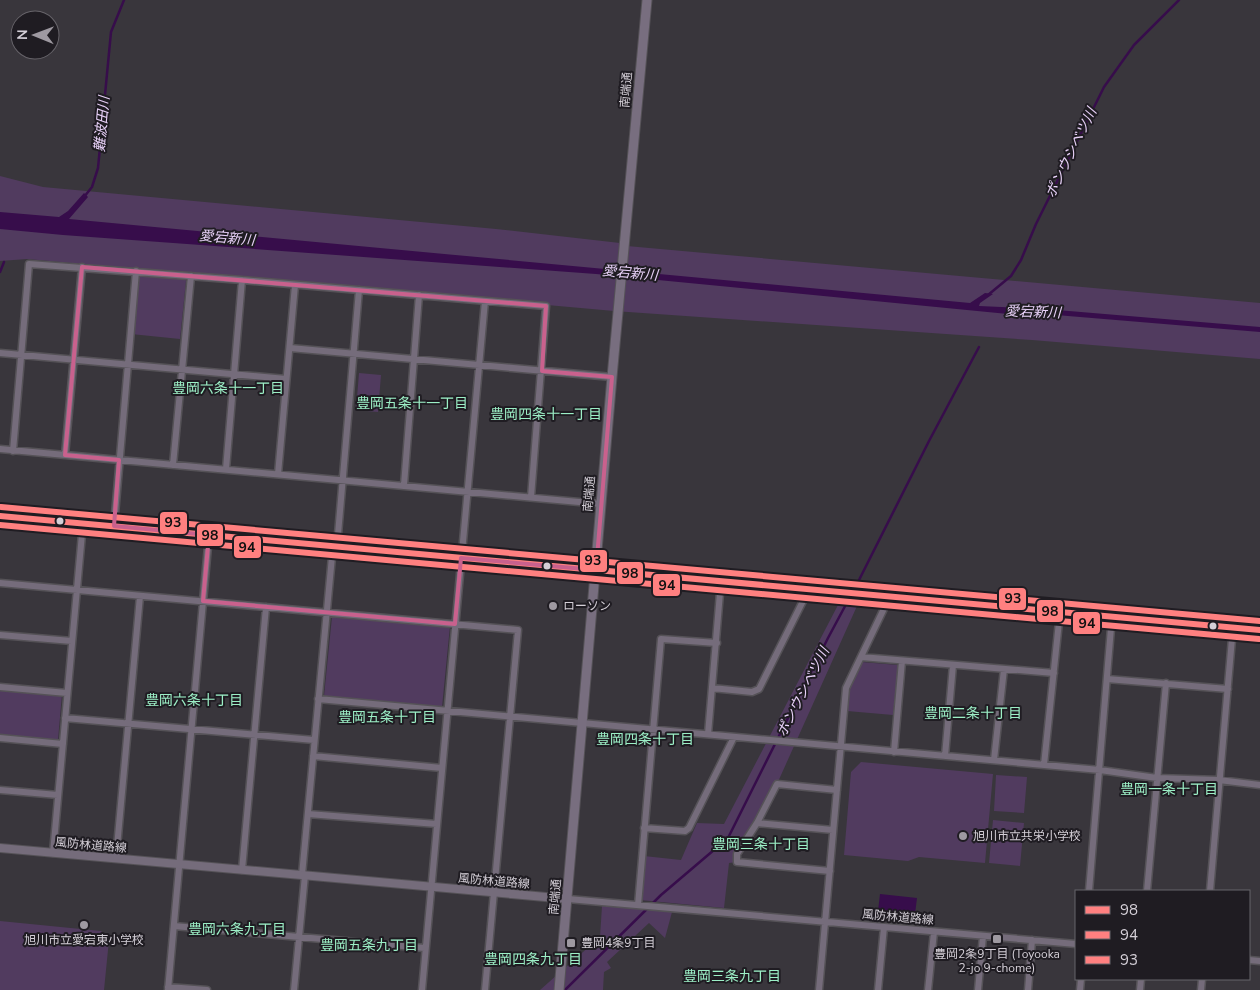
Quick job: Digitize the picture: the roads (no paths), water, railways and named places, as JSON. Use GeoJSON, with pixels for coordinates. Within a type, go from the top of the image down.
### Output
{"type":"FeatureCollection","features":[{"type":"Feature","properties":{"kind":"main road","name":"南端通"},"geometry":{"type":"LineString","coordinates":[[560,987],[612,377],[647,0]]}},
{"type":"Feature","properties":{"kind":"street"},"geometry":{"type":"LineString","coordinates":[[13,451],[29,264],[136,271],[165,275],[546,306],[531,497]]}},
{"type":"Feature","properties":{"kind":"street"},"geometry":{"type":"LineString","coordinates":[[65,455],[82,267]]}},
{"type":"Feature","properties":{"kind":"street"},"geometry":{"type":"LineString","coordinates":[[114,526],[136,271]]}},
{"type":"Feature","properties":{"kind":"street"},"geometry":{"type":"LineString","coordinates":[[173,465],[191,276]]}},
{"type":"Feature","properties":{"kind":"street"},"geometry":{"type":"LineString","coordinates":[[226,469],[242,280]]}},
{"type":"Feature","properties":{"kind":"street"},"geometry":{"type":"LineString","coordinates":[[278,474],[295,285]]}},
{"type":"Feature","properties":{"kind":"street"},"geometry":{"type":"LineString","coordinates":[[294,990],[314,740],[326,612],[342,480],[359,290]]}},
{"type":"Feature","properties":{"kind":"street"},"geometry":{"type":"LineString","coordinates":[[404,485],[419,295]]}},
{"type":"Feature","properties":{"kind":"street"},"geometry":{"type":"LineString","coordinates":[[422,990],[485,301]]}},
{"type":"Feature","properties":{"kind":"street"},"geometry":{"type":"LineString","coordinates":[[290,348],[612,377]]}},
{"type":"Feature","properties":{"kind":"street"},"geometry":{"type":"LineString","coordinates":[[0,353],[286,379]]}},
{"type":"Feature","properties":{"kind":"street"},"geometry":{"type":"LineString","coordinates":[[0,450],[601,504]]}},
{"type":"Feature","properties":{"kind":"street"},"geometry":{"type":"LineString","coordinates":[[0,516],[1260,630]]}},
{"type":"Feature","properties":{"kind":"street"},"geometry":{"type":"LineString","coordinates":[[53,852],[83,523]]}},
{"type":"Feature","properties":{"kind":"street"},"geometry":{"type":"LineString","coordinates":[[207,990],[168,988],[209,535]]}},
{"type":"Feature","properties":{"kind":"street"},"geometry":{"type":"LineString","coordinates":[[708,734],[722,581]]}},
{"type":"Feature","properties":{"kind":"street"},"geometry":{"type":"LineString","coordinates":[[0,590],[0,583],[518,630],[485,990]]}},
{"type":"Feature","properties":{"kind":"street"},"geometry":{"type":"LineString","coordinates":[[712,688],[752,692],[759,689],[809,589]]}},
{"type":"Feature","properties":{"kind":"street"},"geometry":{"type":"LineString","coordinates":[[116,858],[140,596]]}},
{"type":"Feature","properties":{"kind":"street"},"geometry":{"type":"LineString","coordinates":[[819,990],[846,688],[890,596]]}},
{"type":"Feature","properties":{"kind":"street"},"geometry":{"type":"LineString","coordinates":[[242,870],[266,607]]}},
{"type":"Feature","properties":{"kind":"street"},"geometry":{"type":"LineString","coordinates":[[1044,765],[1060,612]]}},
{"type":"Feature","properties":{"kind":"street"},"geometry":{"type":"LineString","coordinates":[[1089,890],[1112,616]]}},
{"type":"Feature","properties":{"kind":"street"},"geometry":{"type":"LineString","coordinates":[[1210,890],[1232,627]]}},
{"type":"Feature","properties":{"kind":"street"},"geometry":{"type":"LineString","coordinates":[[0,635],[72,641]]}},
{"type":"Feature","properties":{"kind":"street"},"geometry":{"type":"LineString","coordinates":[[639,905],[644,828],[662,638],[717,643]]}},
{"type":"Feature","properties":{"kind":"street"},"geometry":{"type":"LineString","coordinates":[[861,657],[1054,673]]}},
{"type":"Feature","properties":{"kind":"street"},"geometry":{"type":"LineString","coordinates":[[894,752],[902,660]]}},
{"type":"Feature","properties":{"kind":"street"},"geometry":{"type":"LineString","coordinates":[[945,756],[953,665]]}},
{"type":"Feature","properties":{"kind":"street"},"geometry":{"type":"LineString","coordinates":[[994,760],[1004,669]]}},
{"type":"Feature","properties":{"kind":"street"},"geometry":{"type":"LineString","coordinates":[[1107,679],[1228,689]]}},
{"type":"Feature","properties":{"kind":"street"},"geometry":{"type":"LineString","coordinates":[[1147,890],[1166,683]]}},
{"type":"Feature","properties":{"kind":"street"},"geometry":{"type":"LineString","coordinates":[[0,687],[67,693]]}},
{"type":"Feature","properties":{"kind":"street"},"geometry":{"type":"LineString","coordinates":[[318,699],[994,760],[1100,770],[1157,778],[1219,780],[1260,785]]}},
{"type":"Feature","properties":{"kind":"street"},"geometry":{"type":"LineString","coordinates":[[65,718],[314,740]]}},
{"type":"Feature","properties":{"kind":"street"},"geometry":{"type":"LineString","coordinates":[[644,828],[684,831],[689,828],[734,737]]}},
{"type":"Feature","properties":{"kind":"street"},"geometry":{"type":"LineString","coordinates":[[0,738],[62,744]]}},
{"type":"Feature","properties":{"kind":"street"},"geometry":{"type":"LineString","coordinates":[[313,756],[442,768]]}},
{"type":"Feature","properties":{"kind":"street"},"geometry":{"type":"LineString","coordinates":[[830,871],[737,862],[737,854],[757,824],[777,784],[837,790]]}},
{"type":"Feature","properties":{"kind":"street"},"geometry":{"type":"LineString","coordinates":[[0,790],[58,795]]}},
{"type":"Feature","properties":{"kind":"street"},"geometry":{"type":"LineString","coordinates":[[308,814],[437,824]]}},
{"type":"Feature","properties":{"kind":"street"},"geometry":{"type":"LineString","coordinates":[[757,824],[833,830]]}},
{"type":"Feature","properties":{"kind":"street","name":"風防林道路線"},"geometry":{"type":"LineString","coordinates":[[0,848],[1075,944]]}},
{"type":"Feature","properties":{"kind":"street"},"geometry":{"type":"LineString","coordinates":[[174,926],[425,948]]}},
{"type":"Feature","properties":{"kind":"street"},"geometry":{"type":"LineString","coordinates":[[878,990],[884,927]]}},
{"type":"Feature","properties":{"kind":"street"},"geometry":{"type":"LineString","coordinates":[[928,990],[934,932]]}},
{"type":"Feature","properties":{"kind":"street"},"geometry":{"type":"LineString","coordinates":[[978,990],[983,936]]}},
{"type":"Feature","properties":{"kind":"street"},"geometry":{"type":"LineString","coordinates":[[1028,990],[1032,940]]}},
{"type":"Feature","properties":{"kind":"water","name":"愛宕新川"},"geometry":{"type":"Polygon","coordinates":[[[84,193],[88,197],[69,219],[970,303],[985,293],[993,294],[980,303],[979,306],[1045,309],[1260,327],[1260,332],[1044,314],[1008,314],[596,274],[0,229],[0,212],[59,217],[68,211],[84,193]]]}},
{"type":"Feature","properties":{"kind":"water"},"geometry":{"type":"Polygon","coordinates":[[[880,894],[917,898],[915,914],[878,911],[880,894]]]}},
{"type":"Feature","properties":{"kind":"waterway","name":"難波田川"},"geometry":{"type":"LineString","coordinates":[[84,197],[92,187],[98,168],[111,32],[124,0]]}},
{"type":"Feature","properties":{"kind":"waterway","name":"ポンウシベツ川"},"geometry":{"type":"LineString","coordinates":[[988,295],[1011,276],[1021,260],[1036,224],[1104,87],[1134,45],[1179,0]]}},
{"type":"Feature","properties":{"kind":"waterway","name":"難波田川"},"geometry":{"type":"LineString","coordinates":[[0,272],[4,262]]}},
{"type":"Feature","properties":{"kind":"waterway","name":"ポンウシベツ川"},"geometry":{"type":"LineString","coordinates":[[854,590],[979,347]]}},
{"type":"Feature","properties":{"kind":"waterway","name":"ポンウシベツ川"},"geometry":{"type":"LineString","coordinates":[[565,990],[661,895],[728,838],[851,595]]}},
{"type":"Feature","properties":{"kind":"place","name":"ローソン"},"geometry":{"type":"Point","coordinates":[553,606]}},
{"type":"Feature","properties":{"kind":"place","name":"旭川市立共栄小学校"},"geometry":{"type":"Point","coordinates":[963,836]}},
{"type":"Feature","properties":{"kind":"place","name":"旭川市立愛宕東小学校"},"geometry":{"type":"Point","coordinates":[84,925]}},
{"type":"Feature","properties":{"kind":"place","name":"豊岡2条9丁目 (Toyooka 2-jo 9-chome)"},"geometry":{"type":"Point","coordinates":[997,939]}},
{"type":"Feature","properties":{"kind":"place","name":"豊岡4条9丁目"},"geometry":{"type":"Point","coordinates":[571,943]}},
{"type":"Feature","properties":{"kind":"district","name":"豊岡六条十一丁目"},"geometry":{"type":"Point","coordinates":[228,388]}},
{"type":"Feature","properties":{"kind":"district","name":"豊岡五条十一丁目"},"geometry":{"type":"Point","coordinates":[412,403]}},
{"type":"Feature","properties":{"kind":"district","name":"豊岡四条十一丁目"},"geometry":{"type":"Point","coordinates":[546,414]}},
{"type":"Feature","properties":{"kind":"district","name":"豊岡六条十丁目"},"geometry":{"type":"Point","coordinates":[194,700]}},
{"type":"Feature","properties":{"kind":"district","name":"豊岡二条十丁目"},"geometry":{"type":"Point","coordinates":[973,713]}},
{"type":"Feature","properties":{"kind":"district","name":"豊岡五条十丁目"},"geometry":{"type":"Point","coordinates":[387,717]}},
{"type":"Feature","properties":{"kind":"district","name":"豊岡四条十丁目"},"geometry":{"type":"Point","coordinates":[645,739]}},
{"type":"Feature","properties":{"kind":"district","name":"豊岡一条十丁目"},"geometry":{"type":"Point","coordinates":[1169,789]}},
{"type":"Feature","properties":{"kind":"district","name":"豊岡三条十丁目"},"geometry":{"type":"Point","coordinates":[761,844]}},
{"type":"Feature","properties":{"kind":"district","name":"豊岡六条九丁目"},"geometry":{"type":"Point","coordinates":[237,929]}},
{"type":"Feature","properties":{"kind":"district","name":"豊岡五条九丁目"},"geometry":{"type":"Point","coordinates":[369,945]}},
{"type":"Feature","properties":{"kind":"district","name":"豊岡四条九丁目"},"geometry":{"type":"Point","coordinates":[533,959]}},
{"type":"Feature","properties":{"kind":"district","name":"豊岡三条九丁目"},"geometry":{"type":"Point","coordinates":[732,976]}}]}
